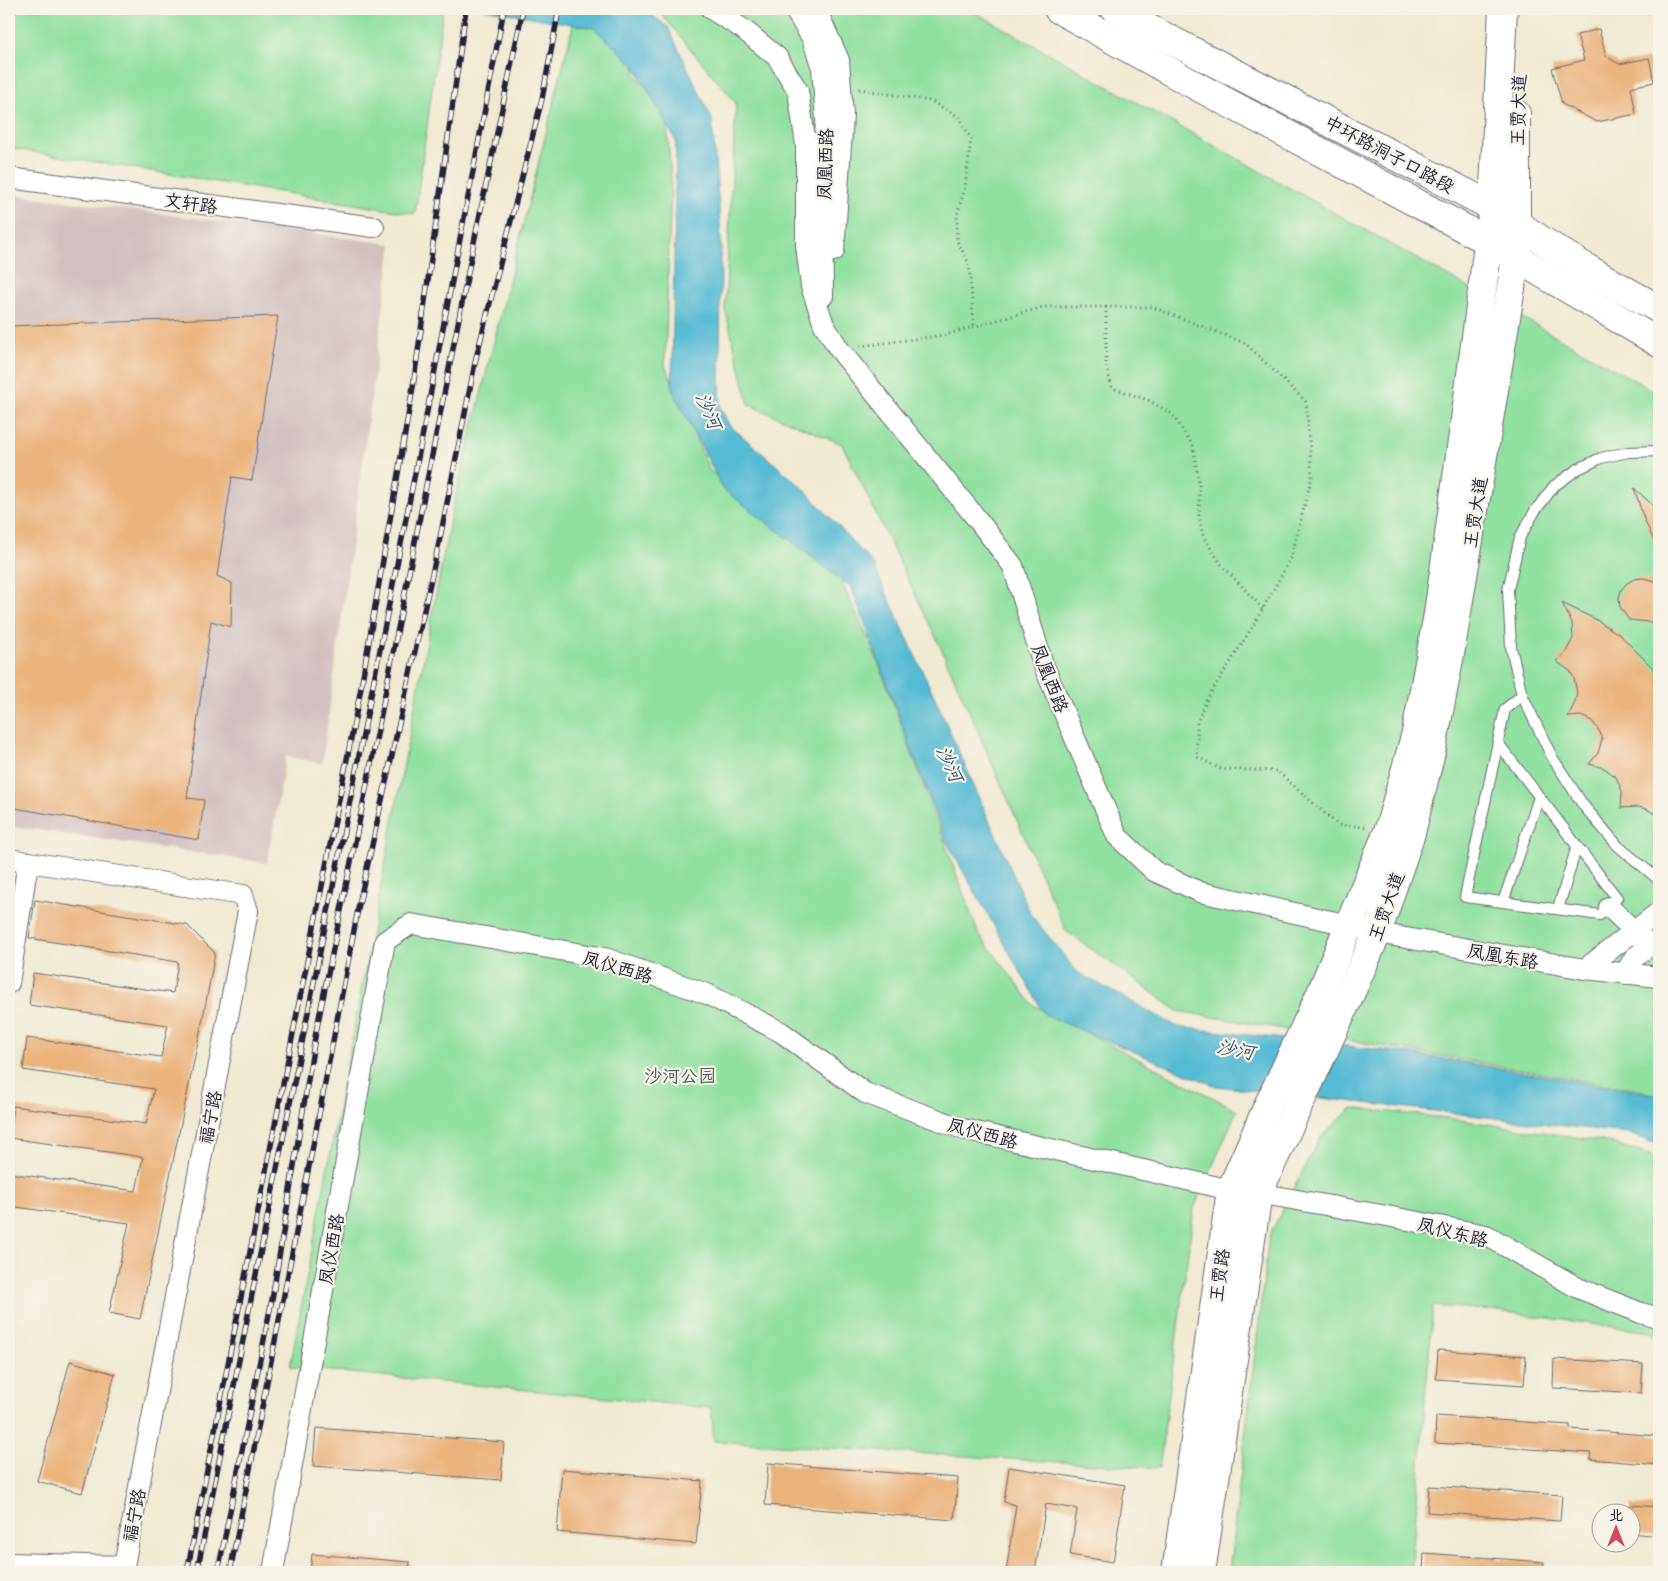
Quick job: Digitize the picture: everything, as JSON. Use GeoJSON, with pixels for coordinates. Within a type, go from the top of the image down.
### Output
{"type":"FeatureCollection","features":[{"type":"Feature","properties":{"kind":"main road","name":"中环路洞子口路段"},"geometry":{"type":"LineString","coordinates":[[1058,9],[1188,82],[1488,241],[1659,343]]}},
{"type":"Feature","properties":{"kind":"main road","name":"中环路洞子口路段"},"geometry":{"type":"LineString","coordinates":[[1115,9],[1144,26],[1493,207],[1516,224],[1610,282],[1659,309]]}},
{"type":"Feature","properties":{"kind":"main road","name":"王贾大道"},"geometry":{"type":"LineString","coordinates":[[1320,994],[1389,829],[1416,733],[1438,614],[1493,207],[1503,9]]}},
{"type":"Feature","properties":{"kind":"main road","name":"王贾大道"},"geometry":{"type":"LineString","coordinates":[[1348,1000],[1377,932],[1411,833],[1432,748],[1450,654],[1516,258],[1515,129],[1521,9]]}},
{"type":"Feature","properties":{"kind":"main road","name":"王贾路"},"geometry":{"type":"LineString","coordinates":[[1176,1572],[1231,1190],[1320,994]]}},
{"type":"Feature","properties":{"kind":"main road","name":"王贾路"},"geometry":{"type":"LineString","coordinates":[[1201,1572],[1258,1192],[1348,1000]]}},
{"type":"Feature","properties":{"kind":"street","name":"凤凰西路"},"geometry":{"type":"LineString","coordinates":[[711,9],[743,28],[777,57],[798,91],[806,145],[806,245],[811,286],[824,325],[839,348],[1013,566],[1043,664],[1117,836],[1154,870],[1200,892],[1349,925]]}},
{"type":"Feature","properties":{"kind":"street","name":"凤凰西路"},"geometry":{"type":"LineString","coordinates":[[794,9],[812,38],[822,68],[826,120],[822,185],[824,325]]}},
{"type":"Feature","properties":{"kind":"street","name":"凤凰西路"},"geometry":{"type":"LineString","coordinates":[[816,9],[839,60],[843,116],[836,238],[824,325]]}},
{"type":"Feature","properties":{"kind":"street","name":"文轩路"},"geometry":{"type":"LineString","coordinates":[[9,178],[374,226]]}},
{"type":"Feature","properties":{"kind":"street"},"geometry":{"type":"LineString","coordinates":[[9,983],[18,861]]}},
{"type":"Feature","properties":{"kind":"street","name":"福宁路"},"geometry":{"type":"LineString","coordinates":[[18,861],[243,895],[248,911],[124,1569]]}},
{"type":"Feature","properties":{"kind":"street"},"geometry":{"type":"LineString","coordinates":[[1608,907],[1635,931],[1655,942],[1634,958],[1625,974]]}},
{"type":"Feature","properties":{"kind":"street"},"geometry":{"type":"LineString","coordinates":[[1586,969],[1659,912]]}},
{"type":"Feature","properties":{"kind":"street","name":"凤仪西路"},"geometry":{"type":"LineString","coordinates":[[273,1572],[385,941],[411,924],[605,958],[708,994],[781,1032],[865,1093],[945,1123],[972,1132],[1231,1190]]}},
{"type":"Feature","properties":{"kind":"street","name":"凤凰东路"},"geometry":{"type":"LineString","coordinates":[[1349,925],[1377,932],[1586,969],[1659,977]]}},
{"type":"Feature","properties":{"kind":"street","name":"凤仪东路"},"geometry":{"type":"LineString","coordinates":[[1231,1190],[1258,1192],[1486,1235],[1578,1288],[1641,1313],[1659,1318]]}},
{"type":"Feature","properties":{"kind":"street"},"geometry":{"type":"LineString","coordinates":[[9,1563],[124,1569]]}},
{"type":"Feature","properties":{"kind":"lane"},"geometry":{"type":"LineString","coordinates":[[1659,451],[1628,452],[1601,458],[1578,469],[1554,486],[1535,511],[1520,537],[1508,590],[1511,647],[1522,696],[1552,757],[1582,805],[1618,846],[1659,880]]}},
{"type":"Feature","properties":{"kind":"lane"},"geometry":{"type":"LineString","coordinates":[[1498,743],[1617,898],[1600,915],[1465,897],[1505,709],[1522,696]]}},
{"type":"Feature","properties":{"kind":"lane"},"geometry":{"type":"LineString","coordinates":[[1503,902],[1539,796]]}},
{"type":"Feature","properties":{"kind":"lane"},"geometry":{"type":"LineString","coordinates":[[1558,909],[1577,846]]}},
{"type":"Feature","properties":{"kind":"path"},"geometry":{"type":"LineString","coordinates":[[841,86],[931,100],[959,117],[971,139],[965,187],[957,215],[957,241],[969,263],[974,327]]}},
{"type":"Feature","properties":{"kind":"path"},"geometry":{"type":"LineString","coordinates":[[839,348],[945,335],[1044,307],[1152,307],[1245,343],[1306,402],[1312,476],[1291,558],[1263,609],[1207,699],[1197,722],[1197,757],[1221,769],[1277,771],[1338,825],[1389,829]]}},
{"type":"Feature","properties":{"kind":"path"},"geometry":{"type":"LineString","coordinates":[[1106,307],[1106,366],[1112,388],[1148,400],[1172,414],[1193,446],[1199,484],[1199,516],[1203,536],[1221,564],[1263,609]]}},
{"type":"Feature","properties":{"kind":"shaded area"},"geometry":{"type":"Polygon","coordinates":[[[9,194],[392,244],[322,764],[286,756],[267,863],[9,826],[9,194]]]}},
{"type":"Feature","properties":{"kind":"green space"},"geometry":{"type":"Polygon","coordinates":[[[9,9],[443,9],[415,214],[9,148],[9,9]]]}},
{"type":"Feature","properties":{"kind":"green space","name":"沙河公园"},"geometry":{"type":"Polygon","coordinates":[[[577,9],[630,9],[635,74],[666,111],[671,180],[665,365],[709,470],[838,574],[877,659],[978,933],[1033,1005],[1237,1110],[1194,1208],[1159,1468],[714,1441],[711,1408],[290,1367],[452,510],[577,9]]]}},
{"type":"Feature","properties":{"kind":"green space"},"geometry":{"type":"Polygon","coordinates":[[[657,9],[969,9],[1659,394],[1659,1097],[1639,1090],[1178,1011],[1066,931],[941,648],[842,444],[749,405],[725,309],[736,103],[657,9]]]}},
{"type":"Feature","properties":{"kind":"green space"},"geometry":{"type":"Polygon","coordinates":[[[1352,1108],[1447,1118],[1608,1142],[1659,1158],[1659,1341],[1651,1332],[1491,1310],[1433,1306],[1411,1572],[1229,1572],[1269,1236],[1320,1138],[1352,1108]]]}},
{"type":"Feature","properties":{"kind":"water","name":"沙河"},"geometry":{"type":"Polygon","coordinates":[[[485,9],[644,9],[668,27],[712,119],[721,236],[720,407],[729,425],[804,489],[873,564],[1031,915],[1077,972],[1178,1027],[1408,1053],[1659,1095],[1659,1145],[1627,1133],[1216,1086],[1045,1015],[946,841],[851,587],[723,489],[672,389],[676,141],[634,65],[594,28],[485,9]]]}},
{"type":"Feature","properties":{"kind":"building"},"geometry":{"type":"Polygon","coordinates":[[[1599,29],[1606,56],[1619,64],[1649,58],[1654,82],[1631,87],[1636,114],[1597,122],[1562,104],[1552,68],[1584,60],[1577,35],[1599,29]]]}},
{"type":"Feature","properties":{"kind":"building"},"geometry":{"type":"Polygon","coordinates":[[[278,316],[252,480],[232,477],[217,576],[232,583],[231,627],[211,621],[187,798],[204,800],[199,840],[9,807],[9,326],[278,316]]]}},
{"type":"Feature","properties":{"kind":"building"},"geometry":{"type":"Polygon","coordinates":[[[1634,488],[1659,511],[1659,552],[1644,519],[1634,488]]]}},
{"type":"Feature","properties":{"kind":"building"},"geometry":{"type":"Polygon","coordinates":[[[1643,578],[1659,582],[1659,623],[1629,620],[1620,607],[1619,598],[1621,590],[1634,579],[1643,578]]]}},
{"type":"Feature","properties":{"kind":"building"},"geometry":{"type":"Polygon","coordinates":[[[1562,603],[1595,619],[1619,634],[1659,674],[1659,816],[1639,807],[1621,808],[1622,791],[1616,777],[1604,768],[1589,764],[1598,753],[1602,739],[1600,732],[1592,721],[1581,716],[1568,717],[1577,693],[1574,678],[1570,671],[1556,661],[1565,654],[1573,638],[1572,623],[1562,603]]]}},
{"type":"Feature","properties":{"kind":"building"},"geometry":{"type":"Polygon","coordinates":[[[35,900],[187,925],[215,953],[140,1319],[109,1313],[129,1223],[9,1206],[9,1173],[136,1191],[143,1157],[9,1138],[13,1106],[146,1124],[154,1089],[23,1070],[27,1038],[161,1057],[168,1025],[29,1005],[33,973],[173,993],[178,962],[29,938],[35,900]]]}},
{"type":"Feature","properties":{"kind":"building"},"geometry":{"type":"Polygon","coordinates":[[[1438,1350],[1526,1356],[1524,1385],[1436,1379],[1438,1350]]]}},
{"type":"Feature","properties":{"kind":"building"},"geometry":{"type":"Polygon","coordinates":[[[1554,1359],[1643,1364],[1641,1393],[1553,1388],[1554,1359]]]}},
{"type":"Feature","properties":{"kind":"building"},"geometry":{"type":"Polygon","coordinates":[[[70,1361],[115,1374],[82,1493],[37,1481],[70,1361]]]}},
{"type":"Feature","properties":{"kind":"building"},"geometry":{"type":"Polygon","coordinates":[[[1436,1416],[1570,1425],[1570,1429],[1659,1436],[1659,1465],[1590,1459],[1591,1453],[1435,1443],[1436,1416]]]}},
{"type":"Feature","properties":{"kind":"building"},"geometry":{"type":"Polygon","coordinates":[[[316,1428],[504,1442],[501,1480],[313,1466],[316,1428]]]}},
{"type":"Feature","properties":{"kind":"building"},"geometry":{"type":"Polygon","coordinates":[[[768,1463],[958,1478],[954,1520],[765,1505],[768,1463]]]}},
{"type":"Feature","properties":{"kind":"building"},"geometry":{"type":"Polygon","coordinates":[[[1009,1467],[1125,1485],[1113,1562],[1070,1555],[1077,1509],[1046,1504],[1035,1572],[1006,1572],[1016,1505],[1004,1502],[1009,1467]]]}},
{"type":"Feature","properties":{"kind":"building"},"geometry":{"type":"Polygon","coordinates":[[[562,1469],[702,1481],[696,1544],[557,1532],[562,1469]]]}},
{"type":"Feature","properties":{"kind":"building"},"geometry":{"type":"Polygon","coordinates":[[[1429,1486],[1562,1495],[1560,1521],[1427,1512],[1429,1486]]]}},
{"type":"Feature","properties":{"kind":"building"},"geometry":{"type":"Polygon","coordinates":[[[1640,1506],[1659,1507],[1659,1536],[1640,1534],[1640,1506]]]}},
{"type":"Feature","properties":{"kind":"building"},"geometry":{"type":"Polygon","coordinates":[[[1424,1553],[1544,1562],[1543,1572],[1423,1572],[1424,1553]]]}},
{"type":"Feature","properties":{"kind":"building"},"geometry":{"type":"Polygon","coordinates":[[[312,1554],[410,1562],[409,1572],[310,1572],[312,1554]]]}},
{"type":"Feature","properties":{"kind":"railway"},"geometry":{"type":"LineString","coordinates":[[187,1572],[360,693],[413,387],[466,9]]}},
{"type":"Feature","properties":{"kind":"railway"},"geometry":{"type":"LineString","coordinates":[[197,1572],[421,443],[504,9]]}},
{"type":"Feature","properties":{"kind":"railway"},"geometry":{"type":"LineString","coordinates":[[218,1572],[273,1294],[315,1037],[375,745],[473,247],[523,9]]}},
{"type":"Feature","properties":{"kind":"railway"},"geometry":{"type":"LineString","coordinates":[[230,1572],[359,904],[440,538],[476,358],[542,99],[559,9]]}}]}
